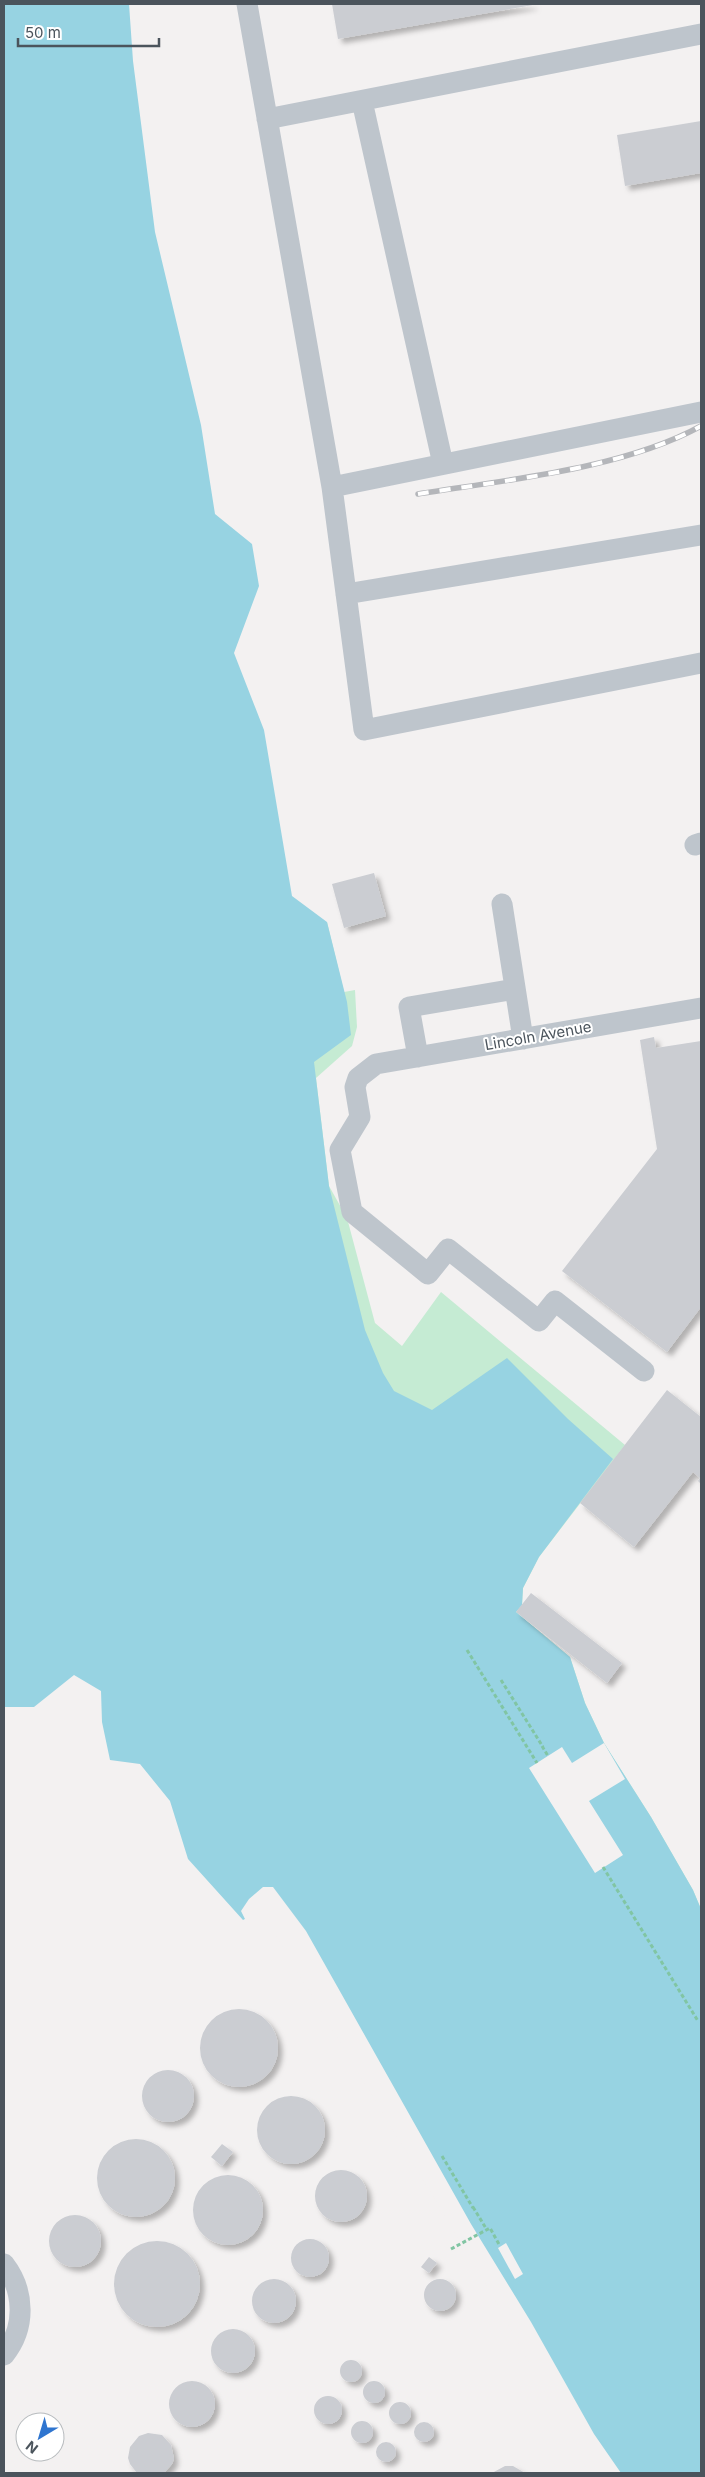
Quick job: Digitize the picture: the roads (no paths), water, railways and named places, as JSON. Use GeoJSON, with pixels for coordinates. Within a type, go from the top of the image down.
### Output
{"type":"FeatureCollection","features":[{"type":"Feature","properties":{"kind":"street"},"geometry":{"type":"LineString","coordinates":[[247,4],[332,487],[364,730],[701,663]]}},
{"type":"Feature","properties":{"kind":"street"},"geometry":{"type":"LineString","coordinates":[[267,119],[701,34]]}},
{"type":"Feature","properties":{"kind":"street"},"geometry":{"type":"LineString","coordinates":[[362,101],[443,464]]}},
{"type":"Feature","properties":{"kind":"street"},"geometry":{"type":"LineString","coordinates":[[332,487],[701,412]]}},
{"type":"Feature","properties":{"kind":"street"},"geometry":{"type":"LineString","coordinates":[[346,594],[701,535]]}},
{"type":"Feature","properties":{"kind":"street"},"geometry":{"type":"LineString","coordinates":[[502,904],[523,1039]]}},
{"type":"Feature","properties":{"kind":"street"},"geometry":{"type":"LineString","coordinates":[[418,1057],[409,1007],[515,989]]}},
{"type":"Feature","properties":{"kind":"street","name":"Lincoln Avenue"},"geometry":{"type":"LineString","coordinates":[[644,1372],[555,1301],[539,1321],[448,1249],[428,1274],[352,1212],[340,1150],[360,1117],[355,1087],[358,1078],[376,1064],[701,1008]]}},
{"type":"Feature","properties":{"kind":"street"},"geometry":{"type":"LineString","coordinates":[[4,2264],[15,2284],[21,2307],[17,2333],[4,2355]]}},
{"type":"Feature","properties":{"kind":"water"},"geometry":{"type":"Polygon","coordinates":[[[4,4],[129,4],[133,61],[155,232],[201,425],[215,514],[252,544],[259,586],[234,653],[264,730],[292,896],[327,922],[347,1002],[351,1035],[314,1062],[329,1186],[365,1330],[383,1373],[394,1391],[432,1410],[507,1358],[568,1419],[613,1459],[539,1557],[523,1588],[522,1605],[516,1612],[570,1657],[585,1703],[604,1743],[651,1817],[693,1890],[701,1909],[701,2473],[592,2473],[491,2288],[276,1931],[258,1912],[243,1920],[188,1859],[170,1801],[140,1764],[110,1760],[102,1722],[101,1691],[74,1675],[34,1707],[4,1707],[4,4]]]}},
{"type":"Feature","properties":{"kind":"railway"},"geometry":{"type":"LineString","coordinates":[[418,494],[526,478],[600,463],[670,441],[701,426]]}}]}
